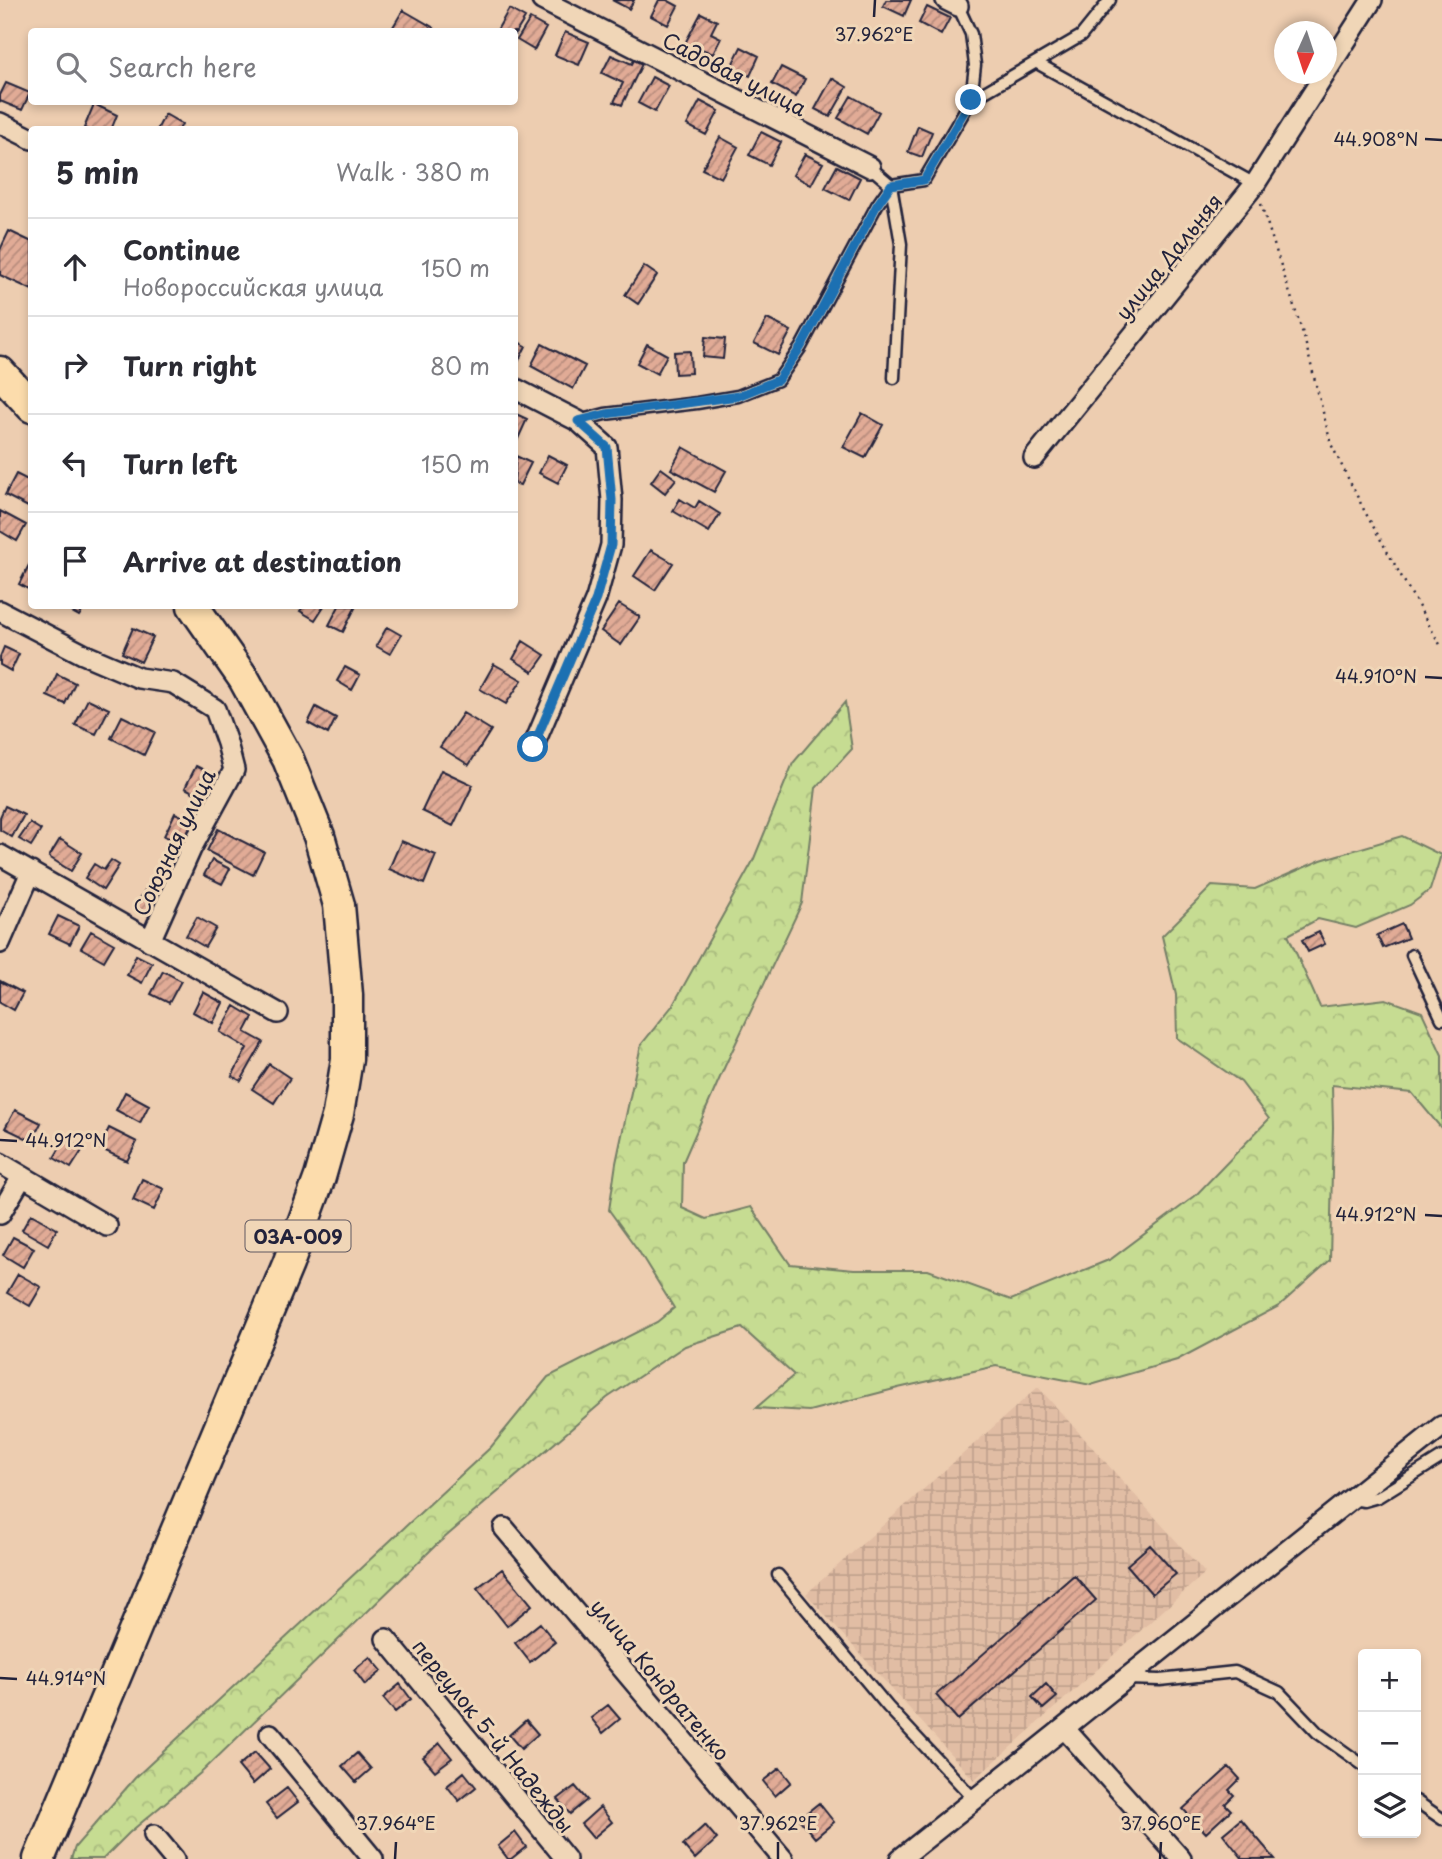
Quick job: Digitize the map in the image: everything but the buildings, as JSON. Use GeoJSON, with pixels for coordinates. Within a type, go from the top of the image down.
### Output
{"type":"FeatureCollection","features":[{"type":"Feature","properties":{"kind":"main road"},"geometry":{"type":"LineString","coordinates":[[0,372],[28,403]]}},
{"type":"Feature","properties":{"kind":"main road","name":"03А-009"},"geometry":{"type":"LineString","coordinates":[[39,1859],[288,1264],[320,1177],[338,1114],[347,1059],[348,995],[339,905],[319,836],[288,759],[244,678],[195,609]]}},
{"type":"Feature","properties":{"kind":"street","name":"Садовая улица"},"geometry":{"type":"LineString","coordinates":[[542,0],[870,167]]}},
{"type":"Feature","properties":{"kind":"street","name":"улица Дальняя"},"geometry":{"type":"LineString","coordinates":[[1337,56],[1372,0]]}},
{"type":"Feature","properties":{"kind":"street","name":"улица Дальняя"},"geometry":{"type":"LineString","coordinates":[[1034,458],[1255,184],[1319,84]]}},
{"type":"Feature","properties":{"kind":"street"},"geometry":{"type":"LineString","coordinates":[[0,123],[28,137]]}},
{"type":"Feature","properties":{"kind":"street"},"geometry":{"type":"LineString","coordinates":[[518,390],[578,421],[607,447],[612,500],[611,545],[596,599],[533,747]]}},
{"type":"Feature","properties":{"kind":"street","name":"Союзная улица"},"geometry":{"type":"LineString","coordinates":[[0,611],[83,654],[139,678],[173,683],[215,709],[234,770],[191,849],[150,941]]}},
{"type":"Feature","properties":{"kind":"street"},"geometry":{"type":"LineString","coordinates":[[0,855],[278,1013]]}},
{"type":"Feature","properties":{"kind":"street"},"geometry":{"type":"LineString","coordinates":[[0,943],[31,872]]}},
{"type":"Feature","properties":{"kind":"street"},"geometry":{"type":"LineString","coordinates":[[0,1163],[107,1226]]}},
{"type":"Feature","properties":{"kind":"street"},"geometry":{"type":"LineString","coordinates":[[0,1214],[22,1177]]}},
{"type":"Feature","properties":{"kind":"street"},"geometry":{"type":"LineString","coordinates":[[900,1859],[1442,1426]]}},
{"type":"Feature","properties":{"kind":"street","name":"улица Кондратенко"},"geometry":{"type":"LineString","coordinates":[[504,1528],[783,1859]]}},
{"type":"Feature","properties":{"kind":"street","name":"переулок 5-й Надежды"},"geometry":{"type":"LineString","coordinates":[[386,1639],[566,1859]]}},
{"type":"Feature","properties":{"kind":"street"},"geometry":{"type":"LineString","coordinates":[[1064,1728],[1181,1859]]}},
{"type":"Feature","properties":{"kind":"street"},"geometry":{"type":"LineString","coordinates":[[270,1734],[373,1859]]}},
{"type":"Feature","properties":{"kind":"street"},"geometry":{"type":"LineString","coordinates":[[154,1835],[174,1859]]}},
{"type":"Feature","properties":{"kind":"lane"},"geometry":{"type":"LineString","coordinates":[[971,100],[1082,36],[1110,0]]}},
{"type":"Feature","properties":{"kind":"lane"},"geometry":{"type":"LineString","coordinates":[[578,421],[606,414],[738,396],[778,380],[801,347],[877,205],[891,185],[924,180],[971,100],[975,65],[971,34],[952,3]]}},
{"type":"Feature","properties":{"kind":"lane"},"geometry":{"type":"LineString","coordinates":[[1037,63],[1255,184]]}},
{"type":"Feature","properties":{"kind":"lane"},"geometry":{"type":"LineString","coordinates":[[870,167],[891,185],[901,244],[894,378]]}},
{"type":"Feature","properties":{"kind":"lane"},"geometry":{"type":"LineString","coordinates":[[1412,955],[1442,1019]]}},
{"type":"Feature","properties":{"kind":"lane"},"geometry":{"type":"LineString","coordinates":[[1351,1499],[1378,1497],[1442,1457]]}},
{"type":"Feature","properties":{"kind":"lane"},"geometry":{"type":"LineString","coordinates":[[778,1575],[888,1707],[975,1800]]}},
{"type":"Feature","properties":{"kind":"lane"},"geometry":{"type":"LineString","coordinates":[[1126,1679],[1160,1680],[1235,1672],[1279,1692],[1318,1733],[1358,1761]]}},
{"type":"Feature","properties":{"kind":"lane"},"geometry":{"type":"LineString","coordinates":[[1421,1804],[1442,1819]]}},
{"type":"Feature","properties":{"kind":"path"},"geometry":{"type":"LineString","coordinates":[[1255,184],[1304,337],[1331,444],[1442,648]]}},
{"type":"Feature","properties":{"kind":"shaded area"},"geometry":{"type":"Polygon","coordinates":[[[1038,1387],[1205,1573],[974,1780],[806,1594],[1038,1387]]]}},
{"type":"Feature","properties":{"kind":"green space"},"geometry":{"type":"Polygon","coordinates":[[[845,702],[852,749],[816,788],[802,903],[683,1162],[682,1208],[706,1219],[751,1207],[790,1264],[854,1270],[928,1270],[1011,1300],[1111,1259],[1195,1196],[1269,1119],[1241,1082],[1177,1038],[1176,995],[1162,936],[1212,886],[1255,889],[1321,860],[1402,836],[1441,855],[1430,890],[1410,905],[1356,928],[1318,919],[1288,935],[1320,1007],[1386,999],[1422,1012],[1442,1055],[1442,1129],[1412,1093],[1332,1085],[1330,1260],[1279,1306],[1177,1360],[1091,1385],[996,1366],[809,1411],[756,1408],[794,1375],[742,1328],[685,1346],[607,1398],[435,1546],[204,1770],[129,1833],[103,1859],[71,1859],[75,1847],[135,1778],[491,1447],[548,1377],[657,1322],[674,1308],[609,1210],[641,1045],[673,1005],[753,861],[793,763],[845,702]]]}},
{"type":"Feature","properties":{"kind":"route"},"geometry":{"type":"LineString","coordinates":[[533,747],[596,599],[611,545],[612,500],[607,447],[578,421],[606,414],[738,396],[778,380],[801,347],[877,205],[891,185],[924,180],[971,100]]}}]}
